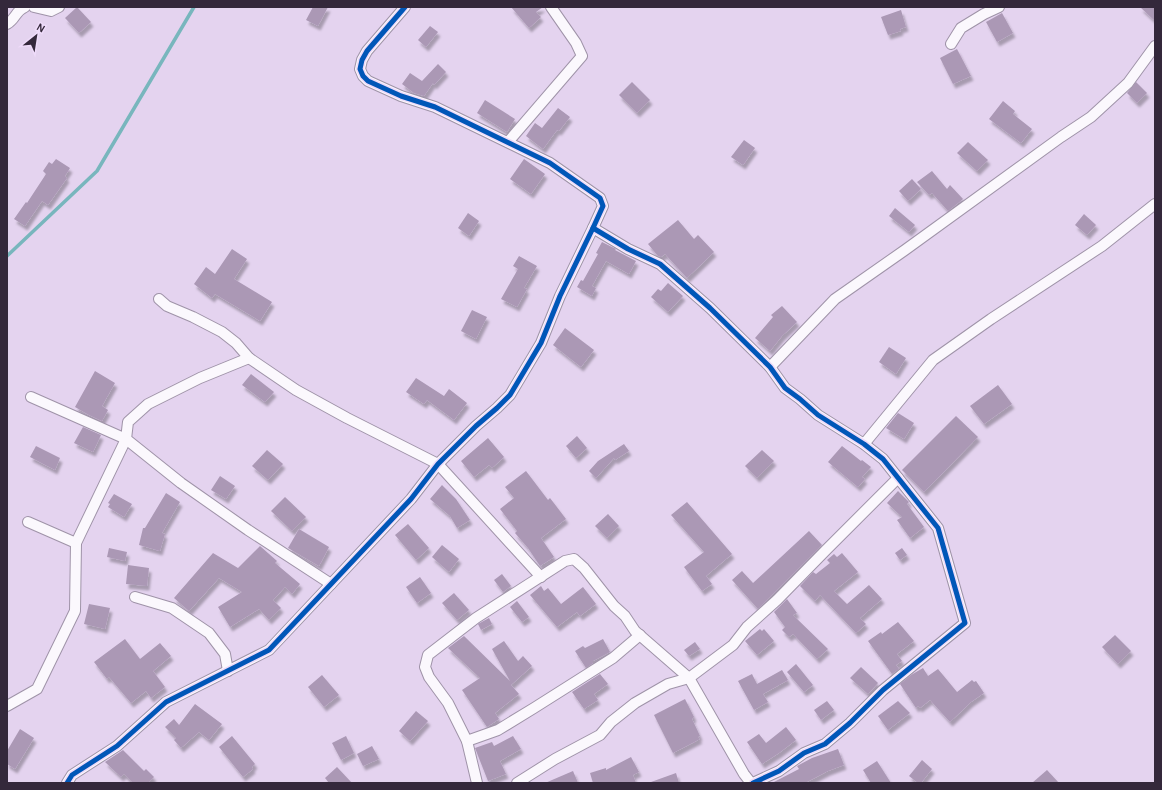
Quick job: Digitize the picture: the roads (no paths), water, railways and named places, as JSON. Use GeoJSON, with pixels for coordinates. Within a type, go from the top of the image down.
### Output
{"type":"FeatureCollection","features":[{"type":"Feature","properties":{"kind":"street"},"geometry":{"type":"LineString","coordinates":[[7,24],[13,21],[19,10],[25,7]]}},
{"type":"Feature","properties":{"kind":"street"},"geometry":{"type":"LineString","coordinates":[[34,7],[51,11],[59,7]]}},
{"type":"Feature","properties":{"kind":"street"},"geometry":{"type":"LineString","coordinates":[[67,783],[72,775],[117,746],[166,702],[269,650],[411,499],[438,464],[476,426],[510,396],[541,343],[560,296],[593,228],[602,206],[600,198],[550,163],[435,107],[401,96],[368,81],[363,76],[360,69],[362,60],[367,51],[405,7]]}},
{"type":"Feature","properties":{"kind":"street"},"geometry":{"type":"LineString","coordinates":[[508,142],[582,56],[576,43],[551,7]]}},
{"type":"Feature","properties":{"kind":"street"},"geometry":{"type":"LineString","coordinates":[[951,44],[962,28],[984,14],[999,7]]}},
{"type":"Feature","properties":{"kind":"street"},"geometry":{"type":"LineString","coordinates":[[770,367],[835,299],[911,246],[1060,137],[1091,117],[1128,83],[1155,46]]}},
{"type":"Feature","properties":{"kind":"street"},"geometry":{"type":"LineString","coordinates":[[864,444],[933,360],[991,319],[1102,246],[1155,204]]}},
{"type":"Feature","properties":{"kind":"street"},"geometry":{"type":"LineString","coordinates":[[477,783],[466,741],[448,703],[429,677],[425,667],[428,654],[476,618],[565,561],[574,559],[584,568],[614,606],[625,616],[635,631],[688,678],[744,774],[752,783],[779,771],[804,753],[825,744],[850,723],[883,690],[965,623],[938,528],[883,459],[864,444],[818,415],[785,388],[770,367],[710,308],[660,264],[628,249],[593,228]]}},
{"type":"Feature","properties":{"kind":"street"},"geometry":{"type":"LineString","coordinates":[[159,299],[167,306],[222,332],[236,343],[248,358],[296,390],[347,418],[438,464],[541,577]]}},
{"type":"Feature","properties":{"kind":"street"},"geometry":{"type":"LineString","coordinates":[[7,706],[37,689],[75,611],[76,543],[126,439],[128,422],[148,404],[200,378],[248,358]]}},
{"type":"Feature","properties":{"kind":"street"},"geometry":{"type":"LineString","coordinates":[[31,397],[126,439],[181,483],[248,530],[331,584]]}},
{"type":"Feature","properties":{"kind":"street"},"geometry":{"type":"LineString","coordinates":[[517,783],[555,759],[600,735],[611,722],[645,696],[668,684],[688,678],[733,645],[747,627],[777,600],[898,478]]}},
{"type":"Feature","properties":{"kind":"street"},"geometry":{"type":"LineString","coordinates":[[28,522],[76,543]]}},
{"type":"Feature","properties":{"kind":"street"},"geometry":{"type":"LineString","coordinates":[[135,597],[172,608],[209,633],[225,654],[228,671]]}},
{"type":"Feature","properties":{"kind":"street"},"geometry":{"type":"LineString","coordinates":[[466,741],[498,730],[613,658],[640,635]]}},
{"type":"Feature","properties":{"kind":"waterway"},"geometry":{"type":"LineString","coordinates":[[7,256],[97,171],[194,7]]}}]}
